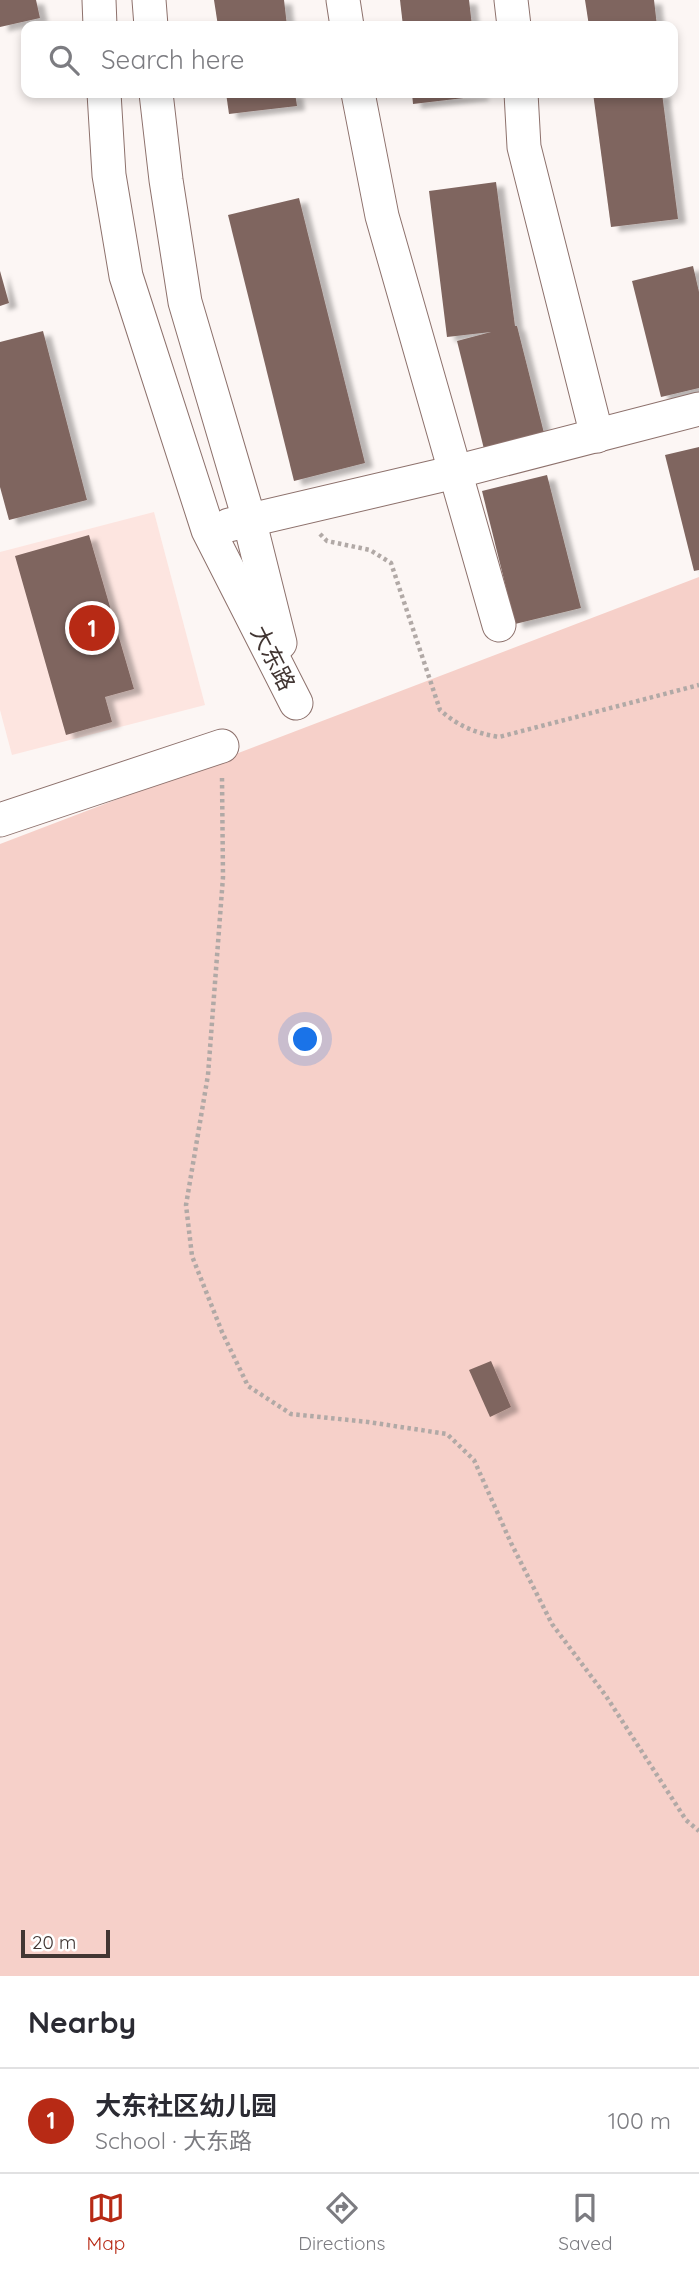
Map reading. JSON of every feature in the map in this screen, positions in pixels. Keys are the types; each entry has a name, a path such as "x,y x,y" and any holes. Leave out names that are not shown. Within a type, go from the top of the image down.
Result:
{"street":[{"path":"99,0 100,21"},
{"path":"149,0 150,21"},
{"path":"344,0 346,21"},
{"path":"511,0 513,21"},
{"name":"大东路","path":"104,98 109,176 126,276 208,530 296,703 248,519 185,302 157,98"},
{"path":"359,98 382,216 499,625"},
{"path":"521,98 524,147 597,436"},
{"path":"208,530 455,472 699,409"},
{"path":"0,820 222,746"}],"path":[{"path":"296,509 327,541 370,550 391,563 440,710 455,723 478,734 499,737 699,685"},
{"path":"222,746 222,877 209,1062 186,1205 192,1256 222,1332 248,1386 291,1414 447,1434 474,1460 511,1543 552,1624 606,1696 686,1819 699,1831"}],"shaded area":[{"path":"154,512 205,705 12,755 0,710 0,552"},
{"path":"699,577 699,1976 0,1976 0,844"}],"building":[{"path":"0,0 36,0 40,18 0,27"},
{"path":"214,0 284,0 286,21 217,21"},
{"path":"400,0 469,0 471,21 402,21"},
{"path":"585,0 654,0 656,21 588,21"},
{"path":"227,98 296,98 297,106 229,114"},
{"path":"412,98 464,98 413,104"},
{"path":"594,98 663,98 678,219 611,227"},
{"path":"496,182 515,326 546,441 486,457 457,341 491,332 447,337 429,191"},
{"path":"299,198 365,463 294,481 228,215"},
{"path":"693,266 699,292 699,388 661,397 632,281"},
{"path":"0,271 9,303 0,306"},
{"path":"43,331 87,500 9,520 0,487 0,342"},
{"path":"699,447 699,570 694,571 665,455"},
{"path":"547,475 581,608 515,624 482,491"},
{"path":"89,535 134,689 105,697 112,722 66,735 15,556"},
{"path":"491,1361 511,1407 490,1417 469,1370"}],"place":[{"name":"大东社区幼儿园","path":"92,628"}]}
